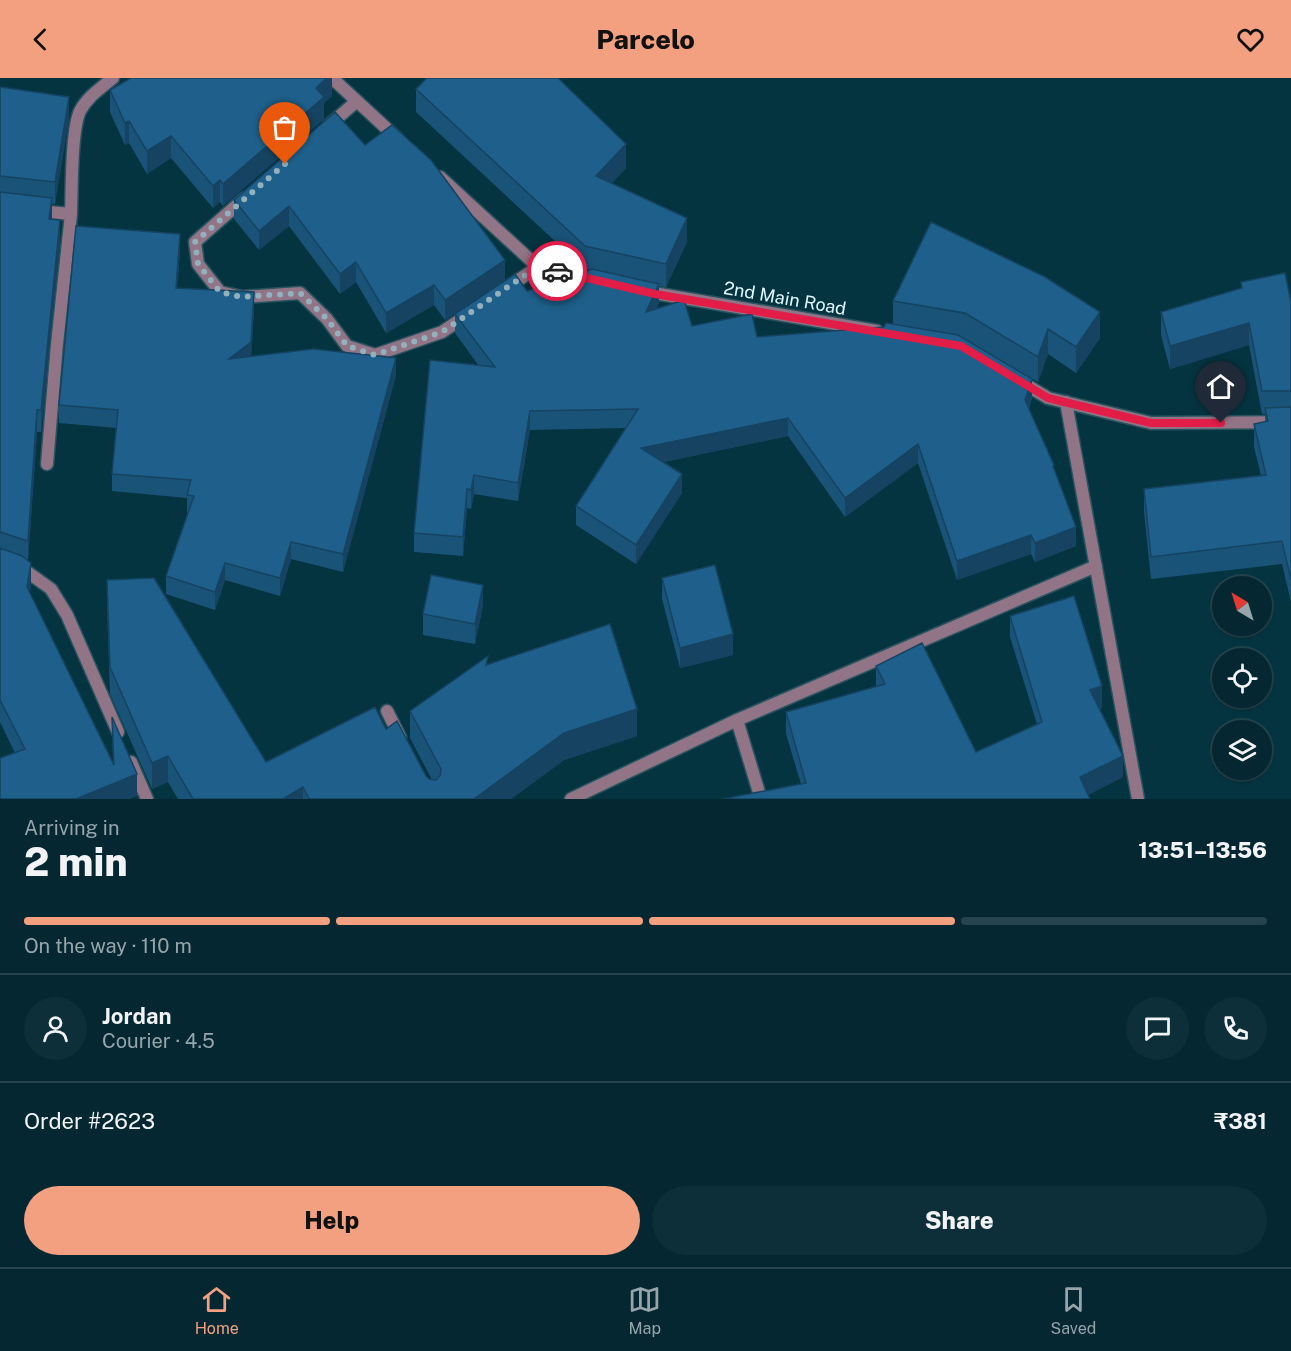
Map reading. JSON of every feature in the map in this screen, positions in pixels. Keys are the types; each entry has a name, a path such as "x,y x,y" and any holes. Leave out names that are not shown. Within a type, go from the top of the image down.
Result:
{"street":[{"path":"47,464 71,214 75,129 80,112 90,96 113,78"},
{"path":"332,78 408,148"},
{"path":"321,132 357,101"},
{"path":"434,172 537,267 602,282"},
{"path":"258,187 195,242 198,264 220,292 242,297 300,293 327,319 347,346 375,355 442,332 537,267"},
{"path":"25,209 71,214"},
{"name":"2nd Main Road","path":"634,289 890,334"},
{"path":"1009,375 1048,398 1151,423 1291,422"},
{"path":"1066,402 1138,799"},
{"path":"0,562 26,571 51,589 67,615 147,799"},
{"path":"571,799 737,720 1096,566"},
{"path":"387,711 408,750"},
{"path":"737,720 760,799"}],"building":[{"path":"131,78 327,78 316,88 324,97 223,184 220,180 213,186 171,136 147,151 129,121 125,123 110,90"},
{"path":"427,78 558,78 626,144 596,176 687,218 666,264 585,246 416,89"},
{"path":"0,87 69,97 55,182 0,176"},
{"path":"335,112 365,145 392,125 431,160 505,260 445,300 434,285 386,313 356,262 340,274 289,206 259,231 234,200"},
{"path":"0,192 52,198 49,219 60,220 41,410 37,410 28,541 0,532"},
{"path":"931,222 1045,277 1100,312 1076,347 1048,329 1038,357 965,313 893,301"},
{"path":"76,226 180,234 176,288 254,292 251,342 229,359 313,349 396,358 343,554 291,542 280,578 225,563 215,592 166,576 194,496 187,495 191,480 112,474 118,410 59,405"},
{"path":"592,269 659,284 646,312 684,300 692,326 752,314 757,337 884,327 886,323 958,335 1032,379 1025,400 1054,465 1076,527 1035,543 1031,535 957,561 918,444 845,498 788,418 641,448 682,474 636,545 576,506 638,409 530,411 518,483 474,475 471,490 467,489 463,537 414,533 430,360 495,367 455,314 515,274 527,291"},
{"path":"1285,273 1291,302 1291,391 1262,391 1249,323 1170,346 1161,312 1242,288 1241,282"},
{"path":"1291,407 1291,580 1282,541 1151,557 1144,489 1266,475 1254,424 1268,421 1265,408"},
{"path":"0,548 22,556 31,563 27,587 114,765 112,717 137,774 76,799 0,799 0,758 25,749 0,700"},
{"path":"715,565 733,634 680,648 662,578"},
{"path":"431,575 483,585 475,624 423,614"},
{"path":"154,578 266,762 375,707 386,729 397,721 426,776 436,780 440,776 441,769 410,711 488,656 486,665 610,624 637,709 564,733 474,799 309,799 303,787 283,799 193,799 168,756 152,763 110,667 107,580"},
{"path":"1074,596 1102,686 1090,690 1123,756 1080,777 1090,799 723,799 806,783 786,712 885,684 876,666 922,643 976,752 1042,722 1010,616"}],"way so far":[{"path":"285,164 195,242 198,264 220,292 242,297 300,293 327,319 347,346 375,355 442,332 537,267 557,271"}],"route":[{"path":"557,271 655,294 961,346 1048,398 1151,423 1221,423"}]}
